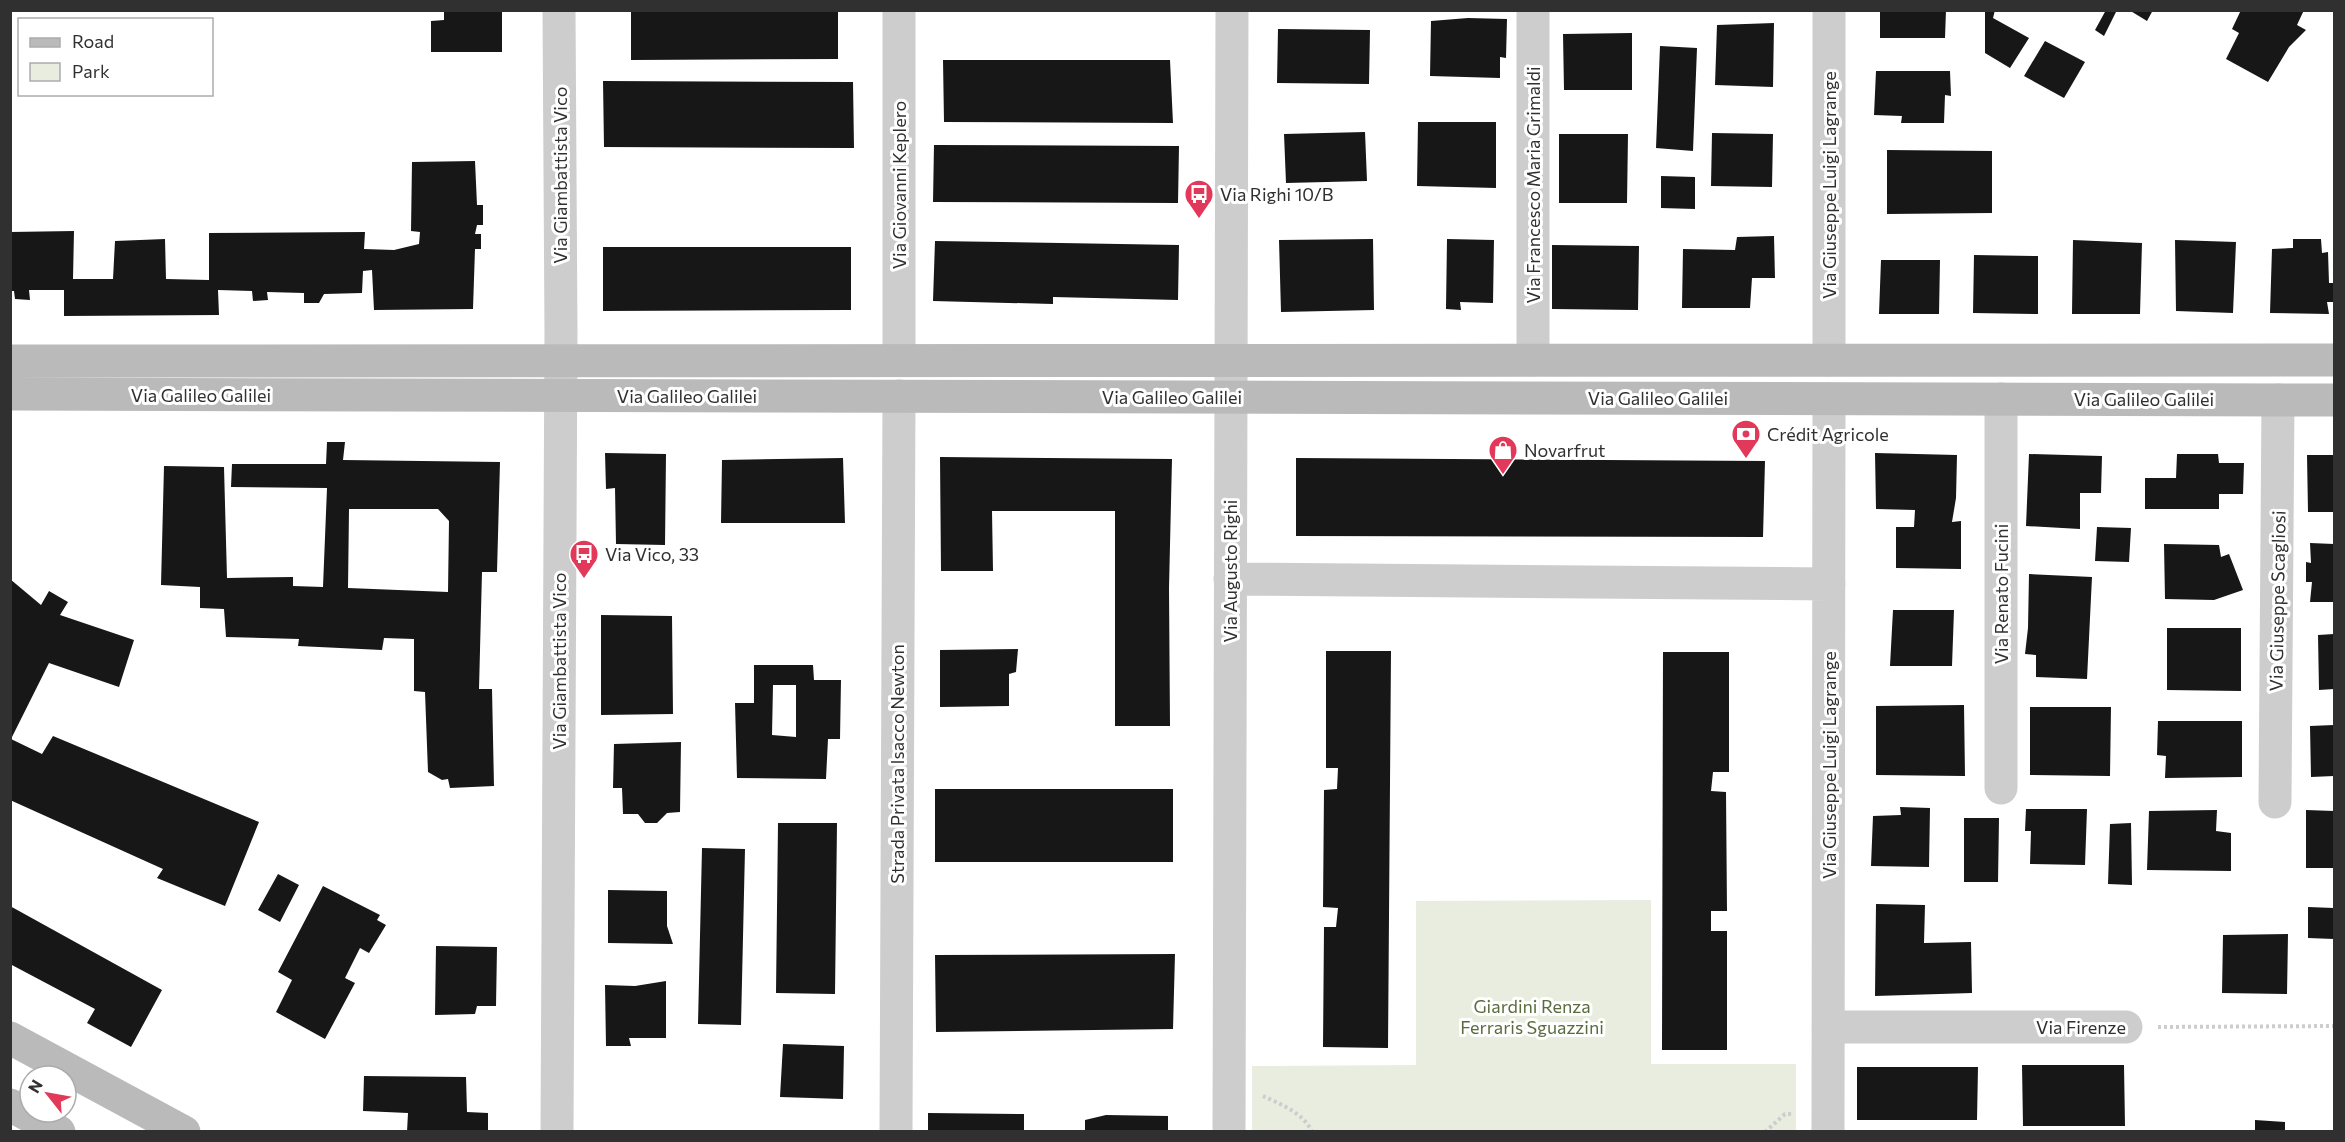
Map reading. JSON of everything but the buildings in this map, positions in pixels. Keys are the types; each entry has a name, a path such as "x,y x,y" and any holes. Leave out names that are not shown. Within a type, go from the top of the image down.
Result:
{"street":[{"name":"Via Giambattista Vico","path":"557,1131 560,10"},
{"name":"Via Giovanni Keplero","path":"899,10 899,360"},
{"name":"Via Augusto Righi","path":"1229,1131 1232,10"},
{"name":"Via Francesco Maria Grimaldi","path":"1533,10 1533,360"},
{"name":"Via Giuseppe Luigi Lagrange","path":"1829,10 1829,360"},
{"name":"Via Galileo Galilei","path":"10,361 2334,360"},
{"name":"Via Galileo Galilei","path":"10,394 2334,400"},
{"name":"Strada Privata Isacco Newton","path":"896,1131 899,396"},
{"name":"Via Giuseppe Luigi Lagrange","path":"1828,1131 1829,399"},
{"name":"Via Renato Fucini","path":"2001,399 2001,788"},
{"name":"Via Giuseppe Scagliosi","path":"2275,802 2278,400"},
{"path":"1230,579 1829,584"},
{"name":"Via Firenze","path":"1828,1027 2126,1027"},
{"path":"10,1038 184,1131"},
{"path":"10,1105 59,1131"}],"path":[{"name":"Via Firenze","path":"2126,1027 2334,1026"},
{"path":"1258,1094 1290,1109 1310,1126 1312,1131"},
{"path":"1766,1131 1785,1114 1800,1113"}],"green space":[{"name":"Giardini Renza Ferraris Sguazzini","path":"1651,900 1651,1064 1796,1064 1796,1131 1252,1131 1252,1066 1416,1065 1416,901"}],"place":[{"name":"Via Righi 10/B","path":"1199,220"},
{"name":"Crédit Agricole","path":"1746,460"},
{"name":"Novarfrut","path":"1503,476"},
{"name":"Via Vico, 33","path":"584,580"}]}
